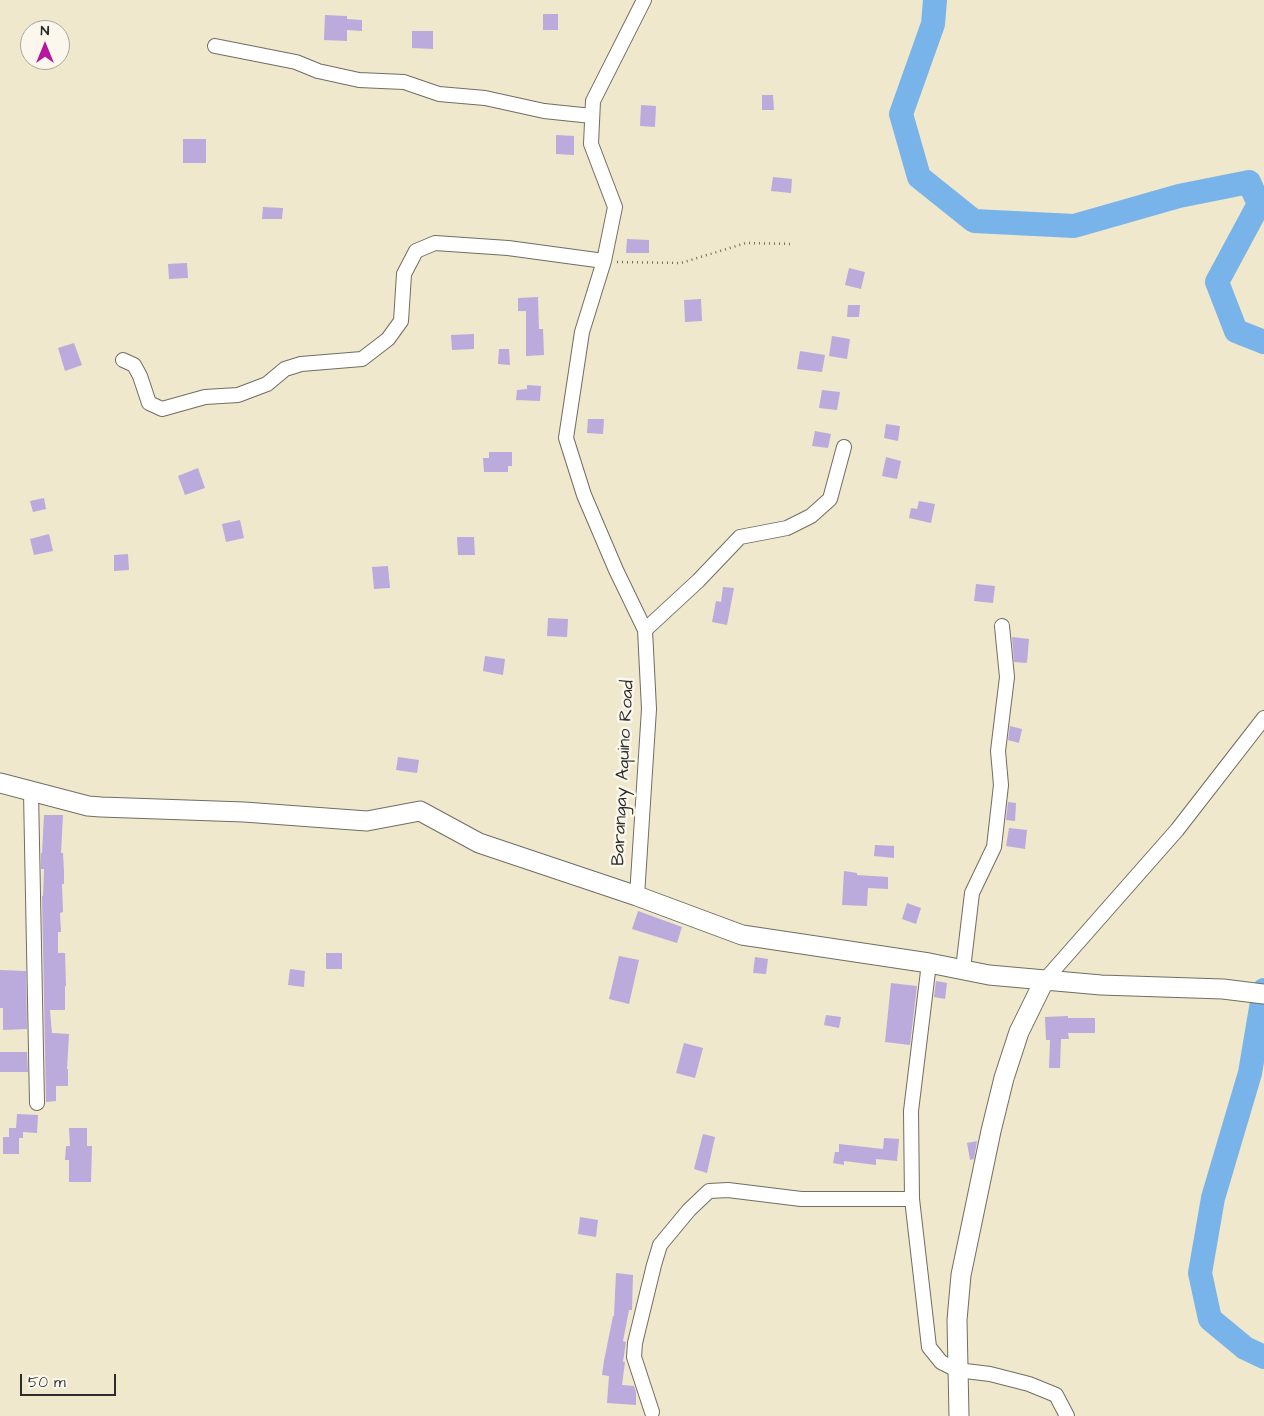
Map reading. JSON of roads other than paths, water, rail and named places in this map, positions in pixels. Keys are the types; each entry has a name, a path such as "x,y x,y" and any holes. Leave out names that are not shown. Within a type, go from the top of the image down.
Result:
{"street":[{"name":"Barangay Aquino Road","path":"637,896 649,709 645,630 616,570 584,496 566,438 582,332 604,261 615,207 591,144 593,101 644,0"},
{"path":"215,46 296,62 318,71 359,80 404,82 439,94 485,98 544,112 592,116"},
{"path":"123,360 134,365 140,376 149,403 162,409 205,397 238,395 267,384 285,369 301,364 362,358 388,339 401,321 404,274 416,251 436,243 508,248 604,261"},
{"path":"645,630 698,581 740,537 787,528 811,516 830,499 844,447"},
{"path":"964,970 972,893 994,847 1001,784 998,751 1007,677 1002,626"},
{"path":"959,1416 957,1320 961,1275 991,1131 1018,1032 1044,981 1177,830 1264,718"},
{"path":"0,783 88,806 244,812 367,821 420,811 479,843 637,896 742,935 929,963 989,975 1101,985 1223,989 1264,994"},
{"path":"31,792 37,1102"},
{"path":"929,963 911,1111 912,1199 929,1347 941,1362 957,1370 990,1374 1029,1384 1056,1395 1067,1416"},
{"path":"652,1412 634,1357 635,1343 654,1265 660,1245 689,1210 709,1192 728,1190 801,1199 912,1199"}],"waterway":[{"path":"935,0 933,24 901,114 919,177 974,221 1074,226 1179,196 1249,182 1259,204 1217,282 1236,331 1264,342"},
{"path":"1264,990 1250,1073 1213,1198 1200,1273 1210,1319 1245,1348 1264,1357"}]}
